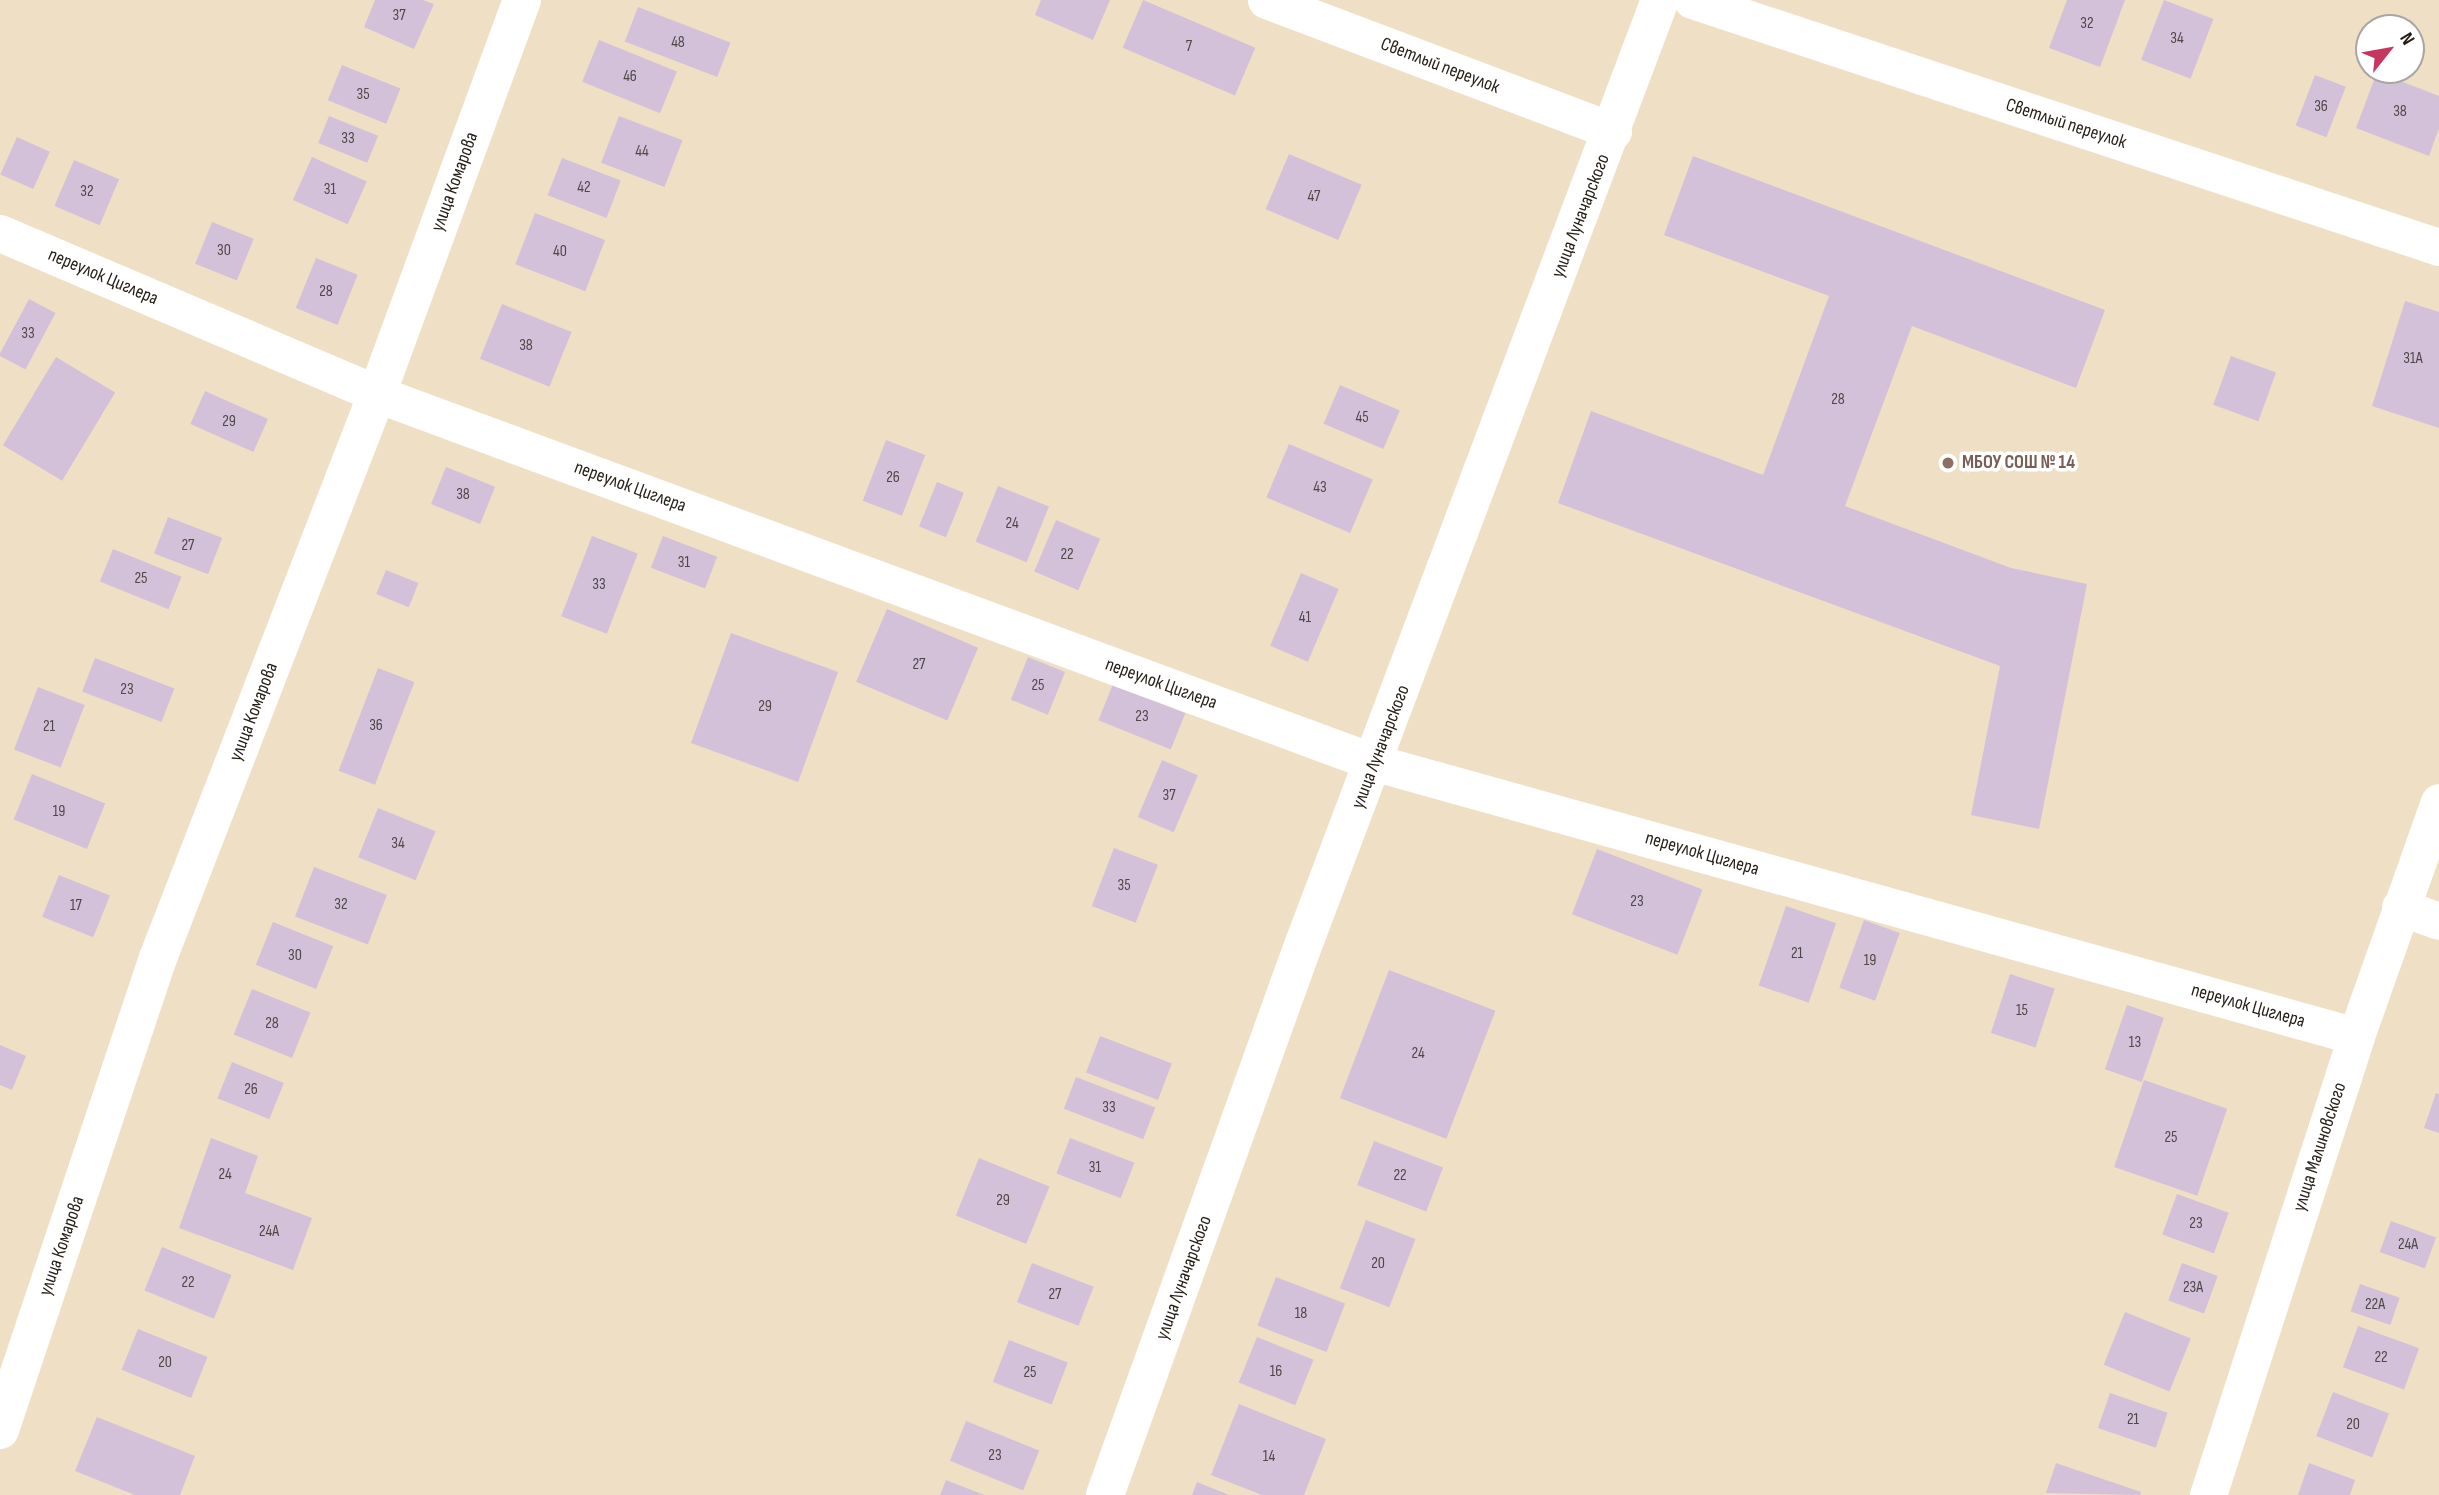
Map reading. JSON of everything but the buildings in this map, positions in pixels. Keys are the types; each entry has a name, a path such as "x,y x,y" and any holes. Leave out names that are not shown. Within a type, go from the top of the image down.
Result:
{"street":[{"name":"улица Комарова","path":"0,1430 158,958 377,394 522,0"},
{"name":"Светлый переулок","path":"1266,0 1613,131"},
{"name":"улица Луначарского","path":"1105,1495 1301,951 1376,763 1660,0"},
{"name":"Светлый переулок","path":"1692,0 2439,247"},
{"name":"переулок Циглера","path":"0,233 377,394 1376,763 2356,1036"},
{"name":"улица Малиновского","path":"2207,1495 2356,1036 2439,802"},
{"path":"2400,907 2439,921"}],"place":[{"name":"МБОУ СОШ № 14","path":"1948,463"}]}
